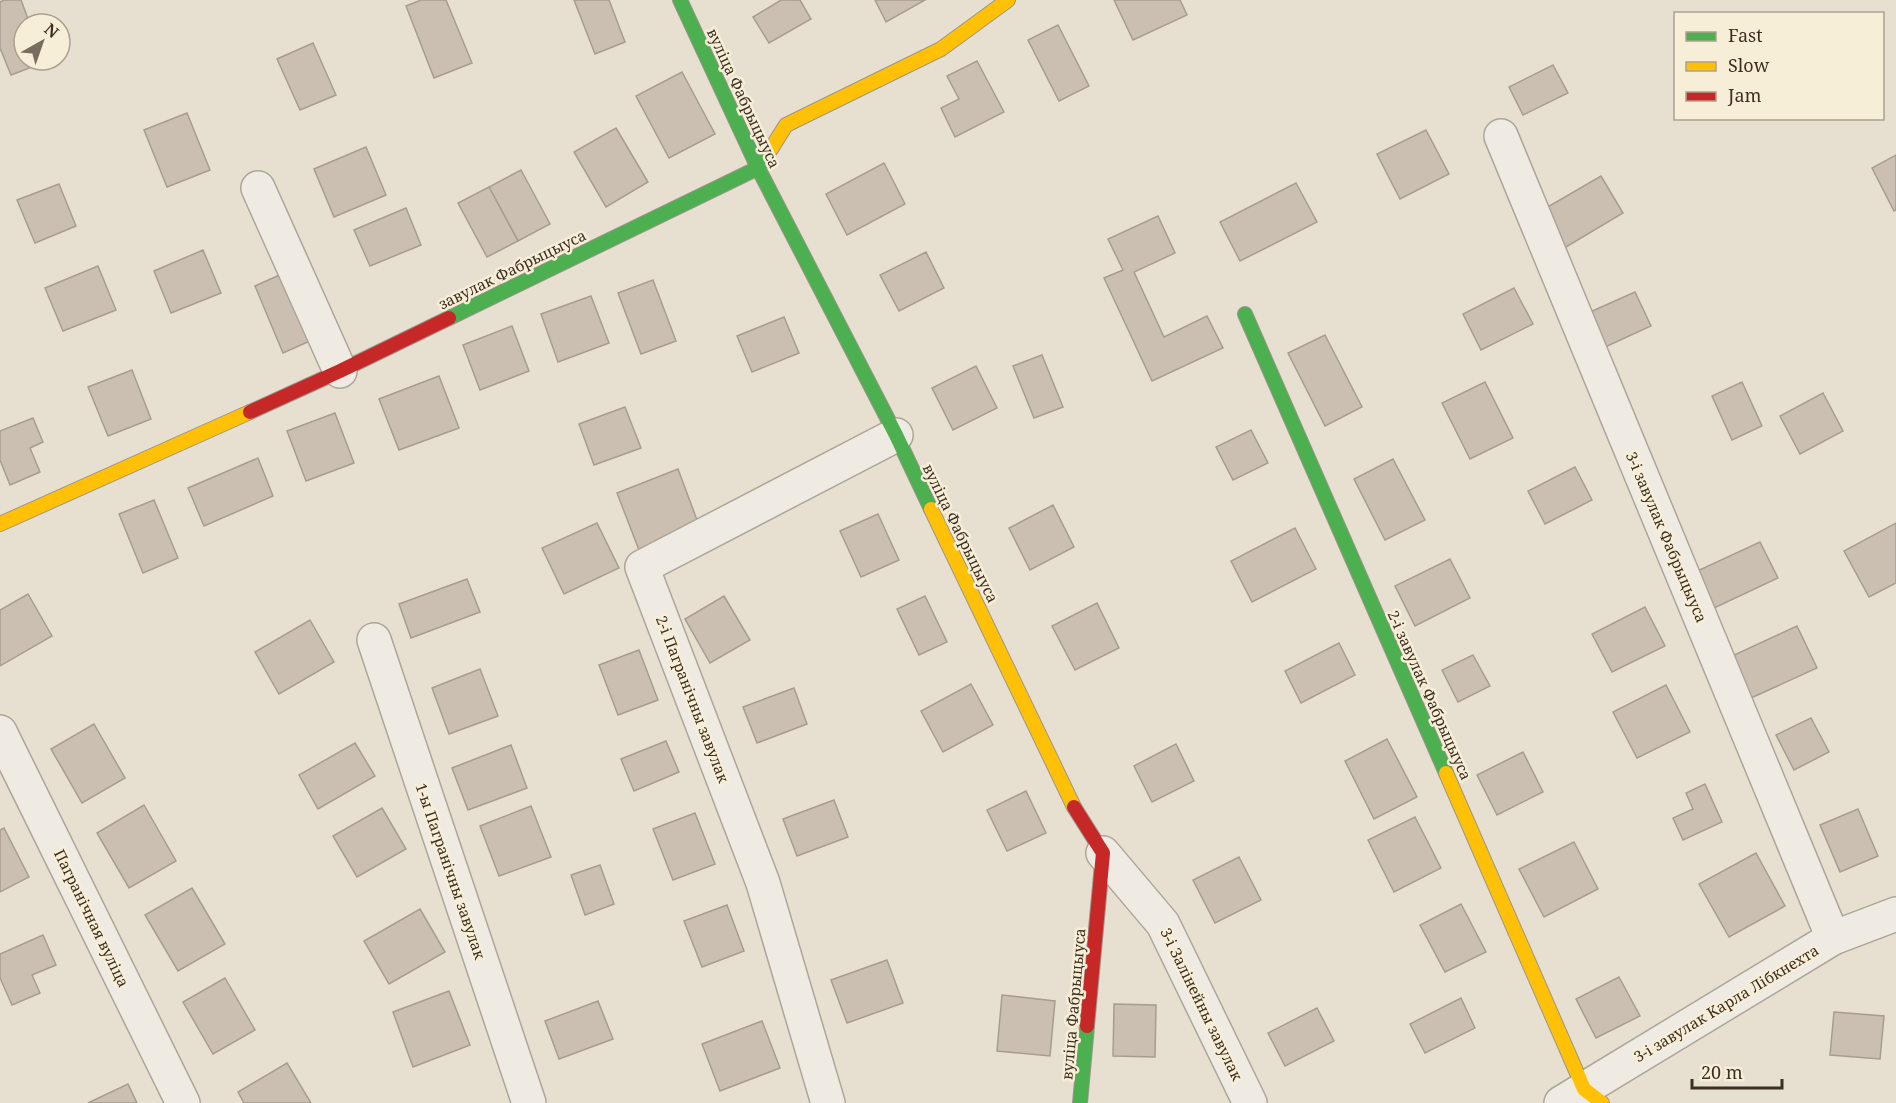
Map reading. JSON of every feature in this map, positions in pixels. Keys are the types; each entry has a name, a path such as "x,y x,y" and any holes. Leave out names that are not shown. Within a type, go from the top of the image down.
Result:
{"street":[{"name":"вуліца Фабрыцыуса","path":"680,0 758,168 896,435 1079,818 1103,853 1080,1103"},
{"path":"758,168 786,125 941,49 1008,0"},
{"name":"3-і завулак Фабрыцыуса","path":"1501,136 1833,938"},
{"name":"завулак Фабрыцыуса","path":"0,524 340,371 758,168"},
{"path":"258,188 340,371"},
{"name":"2-і завулак Фабрыцыуса","path":"1245,314 1582,1098"},
{"name":"2-і Пагранічны завулак","path":"828,1103 763,883 642,567 896,435"},
{"name":"1-ы Пагранічны завулак","path":"374,640 529,1103"},
{"name":"Пагранічная вуліца","path":"0,732 183,1103"},
{"name":"3-і Залінейны завулак","path":"1103,853 1163,924 1250,1103"},
{"name":"3-і завулак Карла Лібкнехта","path":"1582,1098 1833,938 1896,914"}],"building":[{"path":"21,0 26,12 12,12 12,72 19,72 11,75 0,48 0,2"},
{"path":"421,0 446,0 472,63 434,78 406,6"},
{"path":"574,0 609,0 625,42 595,54"},
{"path":"781,0 800,0 811,19 769,43 753,17"},
{"path":"875,0 925,0 886,22"},
{"path":"1114,0 1180,0 1187,15 1133,40"},
{"path":"1058,25 1089,86 1059,101 1028,40"},
{"path":"313,43 336,95 300,110 277,59"},
{"path":"977,61 1004,112 955,137 941,108 959,99 947,76"},
{"path":"1553,65 1568,93 1523,115 1509,87"},
{"path":"682,72 715,134 669,158 636,96"},
{"path":"187,113 210,170 167,187 144,130"},
{"path":"616,128 648,182 606,207 574,152"},
{"path":"1426,130 1449,174 1400,199 1377,154"},
{"path":"366,147 386,195 334,217 314,169"},
{"path":"1896,155 1896,210 1894,211 1872,168"},
{"path":"884,163 905,204 847,235 826,194"},
{"path":"521,170 550,224 518,241 489,187"},
{"path":"1601,176 1623,213 1561,250 1539,212"},
{"path":"1296,183 1317,222 1240,261 1220,222"},
{"path":"59,184 76,226 35,243 17,200"},
{"path":"489,187 518,241 487,257 458,203"},
{"path":"406,208 421,245 370,266 354,230"},
{"path":"1158,216 1175,253 1134,272 1164,337 1207,316 1223,348 1152,381 1104,278 1123,270 1108,239"},
{"path":"203,250 221,293 171,313 154,271"},
{"path":"926,252 944,288 899,311 880,275"},
{"path":"98,266 116,310 63,331 45,288"},
{"path":"284,273 312,340 283,353 255,286"},
{"path":"653,280 676,341 641,354 618,293"},
{"path":"1514,288 1533,324 1481,350 1463,314"},
{"path":"1635,292 1651,326 1603,348 1588,313"},
{"path":"591,296 609,343 558,362 541,314"},
{"path":"784,317 799,353 752,372 737,336"},
{"path":"512,326 529,371 480,390 463,345"},
{"path":"1325,335 1362,407 1325,426 1288,353"},
{"path":"1042,355 1063,407 1034,418 1013,366"},
{"path":"976,366 997,408 953,430 932,388"},
{"path":"132,370 151,419 108,436 88,387"},
{"path":"439,376 459,428 399,450 379,399"},
{"path":"1485,382 1513,438 1470,459 1442,403"},
{"path":"1742,382 1762,426 1732,440 1712,396"},
{"path":"1823,393 1843,431 1800,454 1780,416"},
{"path":"625,407 641,448 594,465 579,424"},
{"path":"335,413 354,463 306,481 287,431"},
{"path":"33,418 43,442 30,448 40,472 10,485 0,460 0,431"},
{"path":"1251,430 1268,463 1233,480 1216,447"},
{"path":"258,458 273,496 204,526 188,488"},
{"path":"1393,459 1425,520 1385,540 1354,479"},
{"path":"1575,467 1592,500 1545,524 1528,491"},
{"path":"678,469 700,528 639,550 617,493"},
{"path":"154,500 178,558 143,573 119,514"},
{"path":"1053,505 1074,547 1030,570 1009,528"},
{"path":"878,514 899,560 861,577 840,531"},
{"path":"597,523 619,568 564,594 542,548"},
{"path":"1896,523 1896,583 1869,597 1844,551"},
{"path":"1295,528 1316,569 1252,602 1231,561"},
{"path":"1760,542 1778,578 1712,609 1695,572"},
{"path":"1450,559 1470,598 1415,626 1395,586"},
{"path":"467,579 480,612 411,638 399,604"},
{"path":"28,594 52,636 0,666 0,610"},
{"path":"724,596 750,640 710,663 685,619"},
{"path":"925,596 947,642 919,655 897,609"},
{"path":"1097,603 1119,648 1075,670 1052,626"},
{"path":"1645,607 1665,646 1612,672 1592,634"},
{"path":"310,620 334,662 279,694 255,652"},
{"path":"1797,626 1817,668 1751,698 1732,656"},
{"path":"1339,643 1355,675 1301,703 1285,671"},
{"path":"639,650 658,700 618,715 599,665"},
{"path":"1473,655 1490,686 1458,702 1442,670"},
{"path":"480,669 498,716 449,734 432,688"},
{"path":"971,684 993,725 943,752 921,711"},
{"path":"1666,685 1690,732 1637,758 1613,712"},
{"path":"794,688 807,724 757,743 743,707"},
{"path":"1811,718 1829,752 1794,770 1776,735"},
{"path":"94,724 125,778 82,803 51,749"},
{"path":"1387,739 1417,797 1374,819 1345,761"},
{"path":"666,741 679,772 634,791 621,759"},
{"path":"355,743 375,776 318,809 299,775"},
{"path":"1176,744 1194,781 1152,802 1134,766"},
{"path":"511,745 527,788 468,810 452,768"},
{"path":"1523,752 1543,792 1497,815 1477,775"},
{"path":"1705,784 1722,822 1683,840 1673,818 1693,809 1686,793"},
{"path":"1026,791 1046,833 1007,851 987,810"},
{"path":"834,800 848,837 797,856 783,819"},
{"path":"144,805 176,861 129,888 97,833"},
{"path":"531,806 551,857 499,876 480,826"},
{"path":"382,808 406,849 357,877 333,836"},
{"path":"1858,809 1878,856 1840,872 1820,825"},
{"path":"695,813 715,864 673,880 653,829"},
{"path":"1415,817 1441,868 1394,892 1368,840"},
{"path":"4,828 29,877 0,892 0,830"},
{"path":"1574,842 1598,889 1544,917 1519,869"},
{"path":"1756,853 1785,906 1729,937 1699,884"},
{"path":"1239,857 1261,900 1215,923 1193,880"},
{"path":"600,865 614,904 585,915 571,875"},
{"path":"192,888 225,944 178,971 145,915"},
{"path":"1461,904 1486,952 1445,972 1420,925"},
{"path":"727,905 744,951 702,967 684,921"},
{"path":"420,909 445,952 389,984 364,941"},
{"path":"43,935 56,965 32,975 40,993 12,1005 0,978 0,954"},
{"path":"887,960 903,1003 847,1023 831,980"},
{"path":"1619,977 1640,1016 1596,1038 1576,999"},
{"path":"225,978 255,1030 213,1054 183,1002"},
{"path":"449,991 470,1045 413,1067 393,1012"},
{"path":"1002,995 1055,1001 1050,1056 997,1051"},
{"path":"1461,998 1475,1028 1425,1053 1410,1024"},
{"path":"598,1001 613,1039 559,1059 545,1021"},
{"path":"1114,1004 1156,1005 1155,1057 1113,1056"},
{"path":"1317,1008 1334,1041 1285,1066 1268,1033"},
{"path":"1834,1012 1884,1016 1880,1059 1830,1055"},
{"path":"762,1021 780,1068 720,1091 702,1044"},
{"path":"287,1063 311,1103 244,1103 238,1092"},
{"path":"128,1084 137,1103 88,1103"}],"traffic: fast":[{"path":"680,0 758,168 896,435 931,509"},
{"path":"449,318 758,168 771,149"},
{"path":"1245,314 1446,773"},
{"path":"1080,1103 1087,1026"}],"traffic: slow":[{"path":"771,149 786,125 941,49 1008,0"},
{"path":"0,524 250,412"},
{"path":"931,509 1074,807"},
{"path":"1446,773 1584,1089 1602,1103"}],"traffic: jam":[{"path":"250,412 449,318"},
{"path":"1074,807 1103,853 1087,1026"}]}
